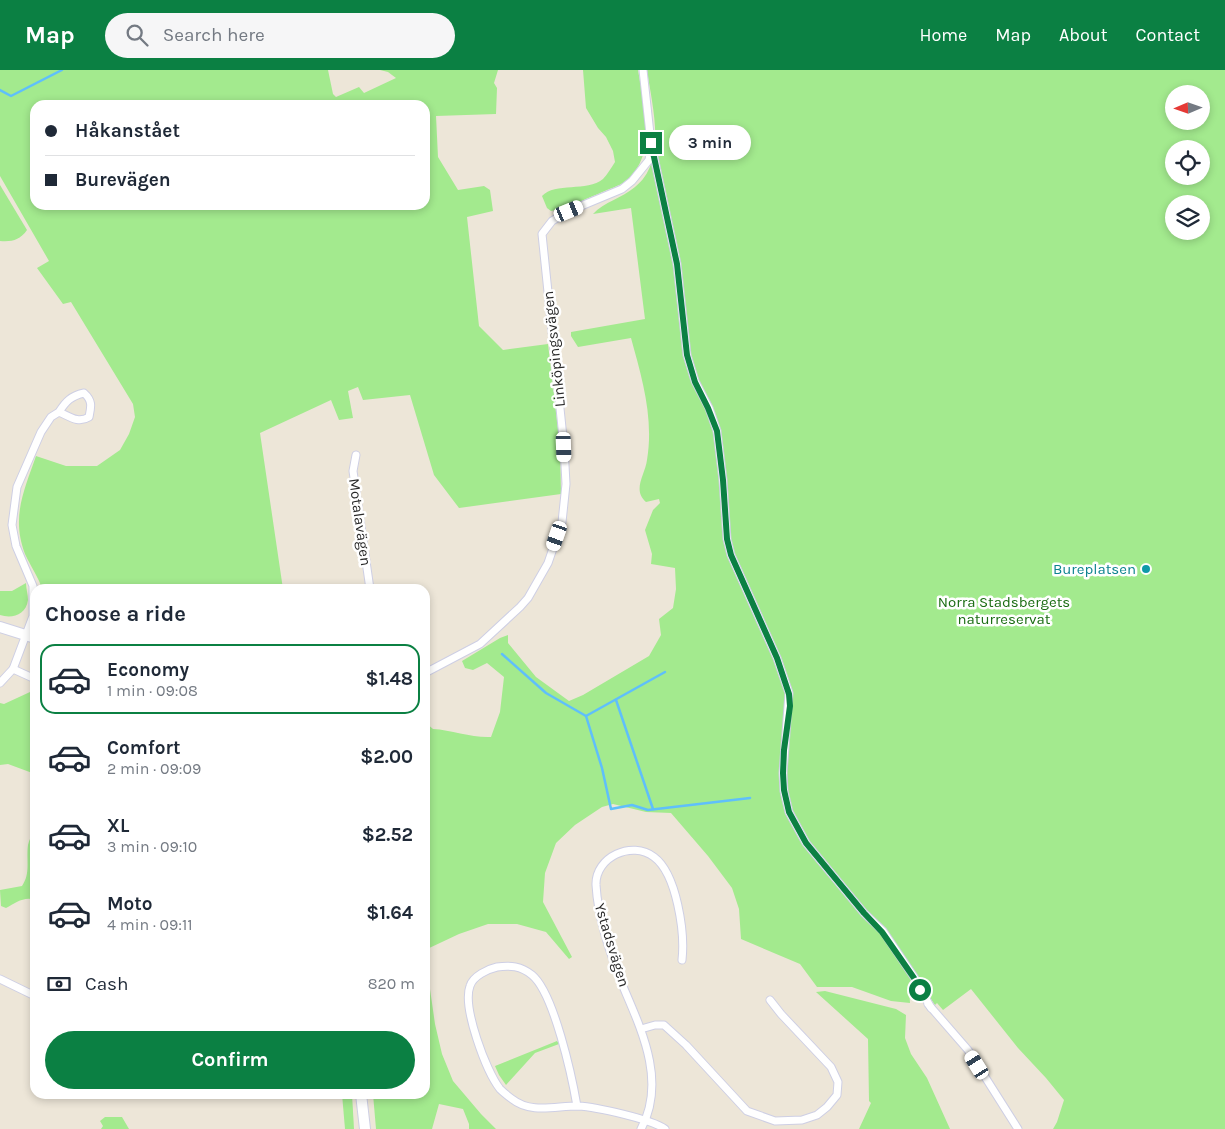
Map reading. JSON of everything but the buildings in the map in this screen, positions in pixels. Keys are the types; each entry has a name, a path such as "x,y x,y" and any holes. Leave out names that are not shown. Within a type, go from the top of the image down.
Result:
{"street":[{"path":"643,70 651,143 677,264 687,355 695,382 717,431 727,539 731,555 777,658 789,694 790,706 783,773 784,790 789,812 801,836 819,860 882,932 914,978 931,1008 968,1050 1018,1129"},
{"name":"Linköpingsvägen","path":"430,670 480,644 516,611 528,598 548,562 562,522 566,484 564,447 542,234 552,221 569,211 622,189 632,182 649,160 651,143"},
{"path":"31,584 28,571 16,546 12,525 17,487 41,432 52,417 74,395 84,393 90,398 92,404 89,417 84,421 77,421 59,412"},
{"name":"Motalavägen","path":"356,455 353,471 369,584"},
{"path":"0,627 30,637 12,669 0,683"},
{"path":"12,669 30,677"},
{"name":"Ystadsvägen","path":"641,1129 650,1101 652,1081 650,1060 641,1029 614,960 597,904 596,877 604,862 613,855 625,851 646,852 662,864 669,875 678,910 684,946 682,960"},
{"path":"577,1106 566,1054 551,1008 540,983 533,975 515,966 493,968 482,973 470,983 467,995 468,1011 484,1056 500,1089 514,1101 532,1108 577,1106 596,1108 655,1123 665,1129"},
{"path":"0,979 30,994"},
{"path":"641,1029 655,1024 664,1025 686,1045 747,1111 775,1121 796,1121 817,1115 827,1107 836,1095 838,1082 831,1067 770,1000"},
{"path":"362,1099 364,1129"}],"green space":[{"path":"0,70 328,70 333,94 336,97 359,87 364,93 396,78 388,72 380,70 498,70 494,83 497,88 496,114 436,116 438,157 458,190 484,186 490,190 493,211 467,217 479,326 503,350 548,344 560,446 561,494 459,508 434,475 410,395 363,400 358,387 348,391 353,418 339,420 331,400 260,433 282,584 40,584 25,554 19,528 21,504 36,456 66,466 97,466 120,450 129,434 135,417 133,404 71,302 63,304 37,268 49,261 0,176"},
{"path":"583,70 638,70 645,115 645,146 641,160 634,172 623,183 575,204 551,211 547,208 542,196 555,189 596,183 603,179 615,162 613,151 606,137 586,108"},
{"name":"Norra Stadsbergets naturreservat","path":"647,70 1225,70 1225,1129 1053,1129 1064,1100 1018,1048 971,989 943,1010 937,1003 935,1005 919,982 909,990 910,1003 891,1001 852,987 817,987 800,964 741,939 739,909 732,888 708,856 671,813 646,812 613,804 602,807 575,825 556,843 545,873 543,902 572,957 569,959 546,932 517,924 488,924 459,934 430,948 430,726 433,729 491,737 500,712 504,677 487,663 473,670 465,668 462,661 508,635 508,643 536,677 569,701 583,695 649,656 661,635 659,619 673,608 676,589 675,568 651,564 652,554 645,530 653,510 660,503 659,499 646,502 640,492 647,460 649,429 646,398 631,338 578,347 571,336 571,332 645,319 631,208 593,214 602,206 635,187 645,176 651,163 655,148 655,132"},
{"path":"0,185 27,230 22,236 12,241 0,241"},
{"path":"26,583 28,600 24,609 14,616 0,615 0,591 12,591"},
{"path":"30,692 30,772 8,764 0,765 0,703 4,704"},
{"path":"30,840 30,899 24,899 6,908 1,906 0,890 22,886 27,871"},
{"path":"430,989 442,1054 453,1081 496,1129 469,1129 463,1109 439,1104 432,1129 376,1129 373,1099 430,1099"},
{"path":"825,991 896,1009 906,1015 905,1038 911,1054 927,1078 950,1129 859,1129 871,1103 869,1101 868,1039 816,992"},
{"path":"557,1041 559,1044 535,1053 506,1085 495,1066"},
{"path":"342,1099 352,1099 354,1129 345,1129"},
{"path":"105,1117 122,1117 129,1129 101,1129 103,1126 100,1121"}],"waterway":[{"path":"0,90 11,96 62,70"},
{"path":"502,654 546,693 586,716 665,672"},
{"path":"616,700 653,809"},
{"path":"586,716 602,768 611,809 632,805 648,810 750,798"}],"place":[{"name":"Bureplatsen","path":"1146,569"}],"route":[{"path":"651,143 677,264 687,355 695,382 717,431 727,539 731,555 777,658 789,694 790,706 783,773 784,790 789,812 806,843 882,932 914,978 920,990"}]}
